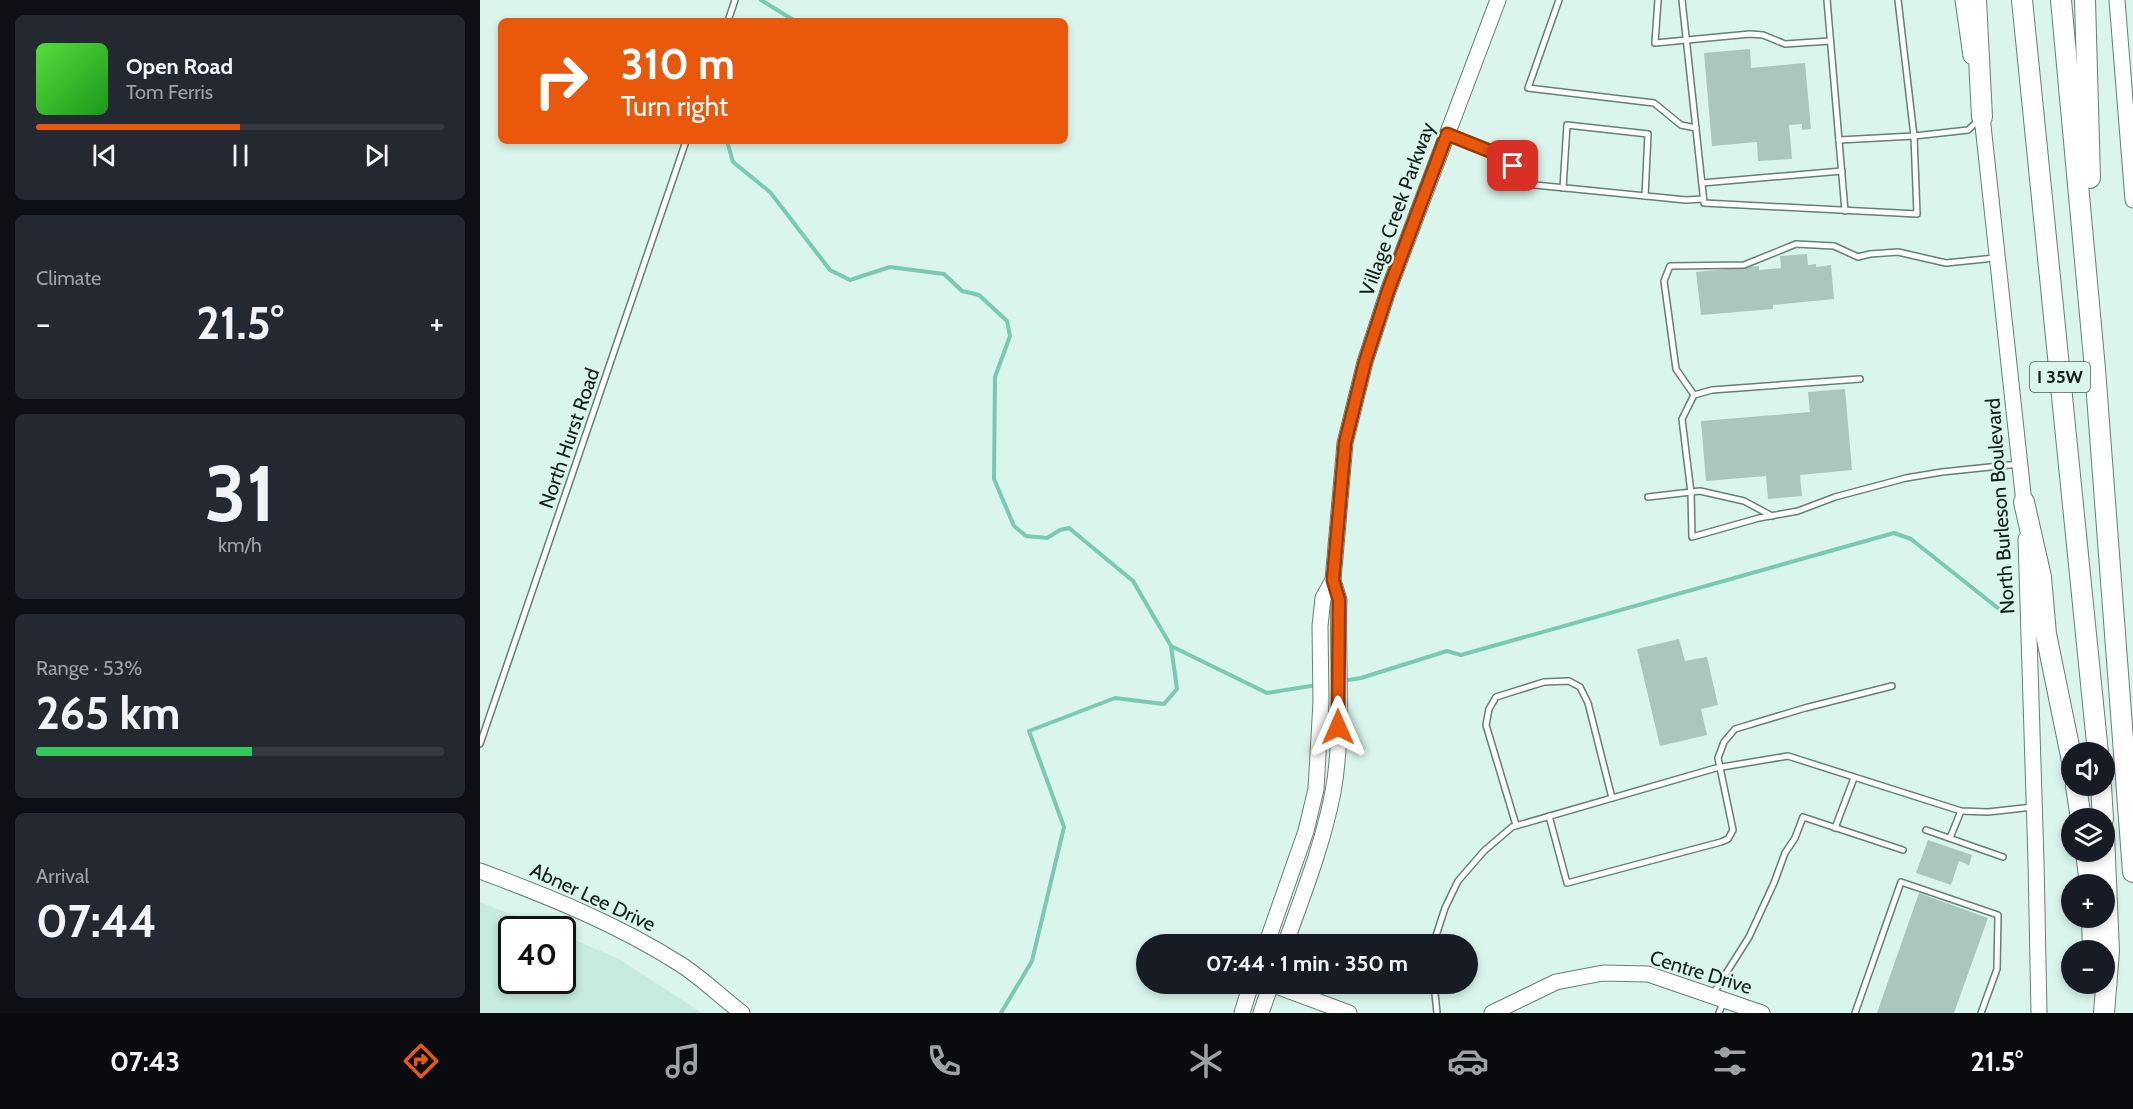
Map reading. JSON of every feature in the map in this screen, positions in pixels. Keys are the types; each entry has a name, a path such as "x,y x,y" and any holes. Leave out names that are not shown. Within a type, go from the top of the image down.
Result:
{"highway":[{"path":"1976,0 1982,117"},
{"name":"I 35W","path":"2022,0 2097,742"},
{"name":"I 35W","path":"2061,0 2095,369 2133,872"},
{"path":"2085,0 2089,170 2102,347 2095,369"},
{"path":"2024,502 2041,577 2046,634 2068,742"},
{"path":"2116,630 2130,657 2133,683"},
{"path":"2104,1013 2109,951 2105,862"},
{"path":"2094,994 2094,1013"}],"street":[{"name":"Village Creek Parkway","path":"1289,934 1322,836 1333,791 1338,750 1339,600 1333,580 1345,443 1365,362 1388,291 1498,0"},
{"name":"North Burleson Boulevard","path":"1964,0 1982,117 2024,502 2035,807 2039,1013"},
{"path":"2117,0 2123,32 2133,192"},
{"name":"Village Creek Parkway","path":"1270,934 1306,831 1316,789 1321,702 1320,626 1323,598 1333,580"},
{"name":"Abner Lee Drive","path":"480,871 616,926 682,965 742,1013"},
{"name":"Centre Drive","path":"1492,1013 1556,982 1603,973 1648,974 1718,1002 1762,1013"},
{"path":"1242,1013 1248,994"},
{"path":"1261,1013 1268,994"},
{"path":"1298,994 1349,1013"}],"lane":[{"path":"729,18 735,0"},
{"path":"1559,0 1528,88 1654,103 1681,125 1696,128"},
{"path":"1658,0 1655,44 1750,34 1763,35 1785,44 1830,40"},
{"path":"1682,0 1704,203 1917,214 1914,136 1898,0"},
{"path":"1827,0 1845,211"},
{"path":"1839,140 1914,136 1968,130 1982,117"},
{"path":"1563,188 1567,125 1648,134 1645,196"},
{"path":"1447,134 1506,159 1527,182 1535,185 1686,200 1703,199"},
{"name":"North Hurst Road","path":"480,744 686,144"},
{"path":"1702,183 1842,171"},
{"path":"1694,395 1677,369 1664,281 1670,266 1744,265 1796,244 1834,246 1858,257 1898,252 1946,262 1998,257"},
{"path":"1860,379 1712,390 1694,395 1682,419 1691,493 1692,537 1798,511 1835,497 1906,478 2020,464"},
{"path":"1648,497 1700,491 1744,501 1772,516"},
{"path":"1516,825 1486,725 1489,709 1496,696 1544,682 1569,681 1580,687 1588,703 1612,798"},
{"path":"1549,816 1567,883 1728,839 1733,830 1718,758 1724,742 1735,729 1892,686"},
{"path":"1436,934 1444,908 1458,880 1484,851 1512,827 1719,768 1788,756 1960,811 1988,812 2035,807"},
{"path":"1835,828 1854,778"},
{"path":"1950,838 1960,811"},
{"path":"1718,1002 1803,817 1903,850"},
{"path":"1926,830 2003,857"},
{"path":"1855,1013 1901,882 1998,915 1997,969 1981,1013"},
{"path":"1435,994 1437,1013"}],"shaded area":[{"path":"480,902 515,916 498,916 498,994 576,994 576,941 619,959 702,1013 480,1013"}],"building":[{"path":"1750,49 1751,68 1805,63 1811,129 1802,130 1802,124 1789,125 1792,159 1758,161 1757,142 1712,146 1704,53"},
{"path":"1807,254 1808,265 1816,264 1816,267 1831,265 1834,299 1773,305 1773,309 1701,315 1696,272 1759,266 1759,270 1781,268 1780,256"},
{"path":"1845,389 1852,470 1800,475 1802,496 1768,499 1766,476 1706,481 1701,421 1810,412 1808,392"},
{"path":"1679,639 1685,661 1707,657 1718,705 1701,709 1707,735 1660,746 1637,649"},
{"path":"1928,840 1972,855 1969,865 1959,861 1951,885 1916,873"},
{"path":"1919,893 1988,918 1954,1013 1877,1013"}],"waterway":[{"path":"761,0 790,18"},
{"path":"728,144 733,162 770,192 830,270 850,280 890,267 944,274 962,291 979,295 1007,321 1010,336 995,377 994,479 1014,526 1026,536 1047,538 1060,530 1069,528 1133,581 1171,646 1267,693 1317,685"},
{"path":"1342,681 1361,678 1447,651 1461,655 1894,533 1911,539 2004,613"},
{"path":"1001,1013 1032,961 1064,827 1029,731 1115,698 1164,704 1177,689 1171,646"}],"route":[{"path":"1338,727 1339,600 1333,580 1345,443 1365,362 1388,291 1447,134 1497,154 1513,166"}]}
